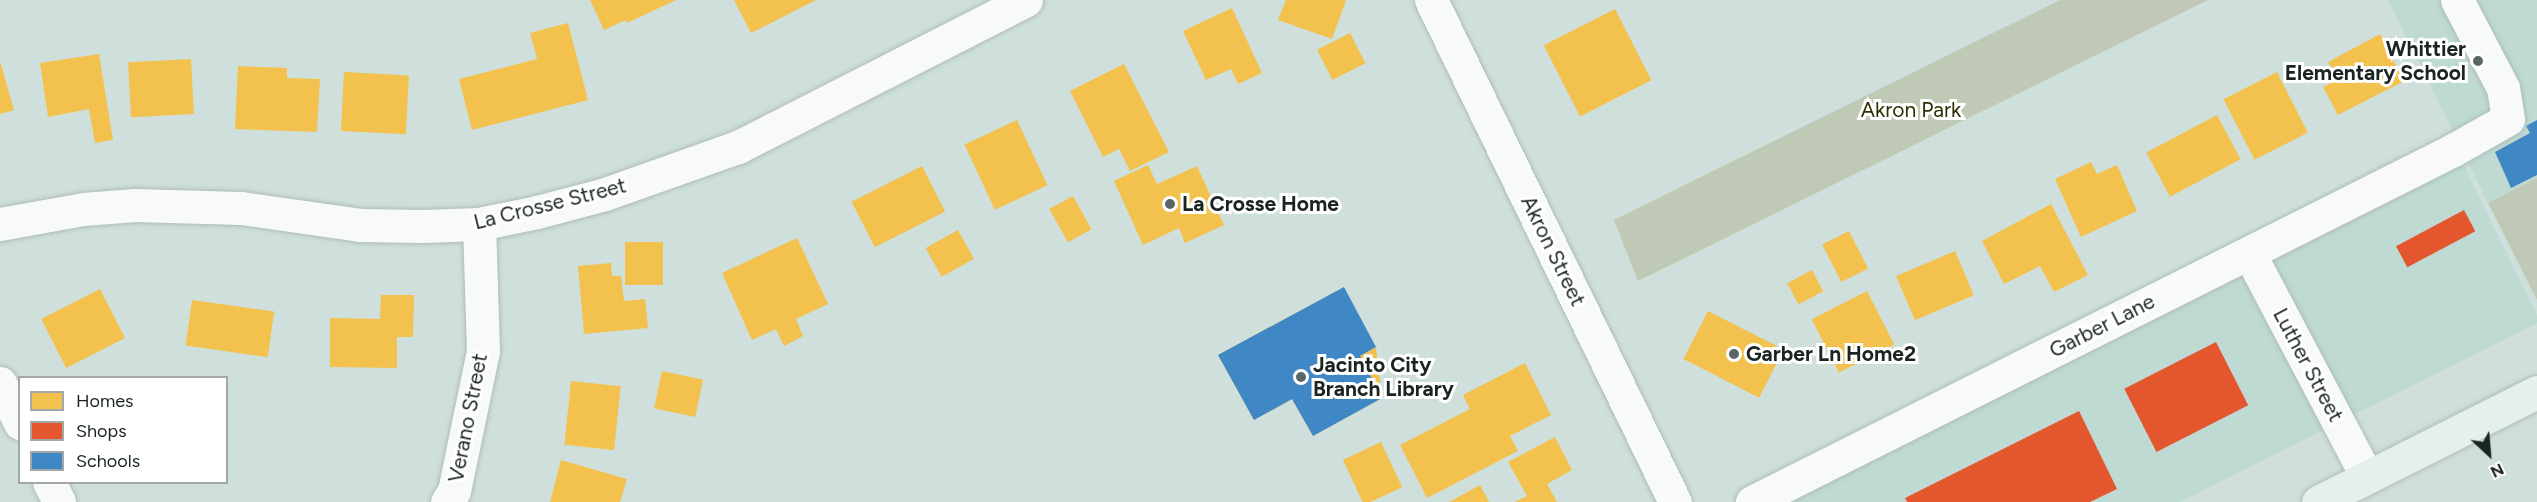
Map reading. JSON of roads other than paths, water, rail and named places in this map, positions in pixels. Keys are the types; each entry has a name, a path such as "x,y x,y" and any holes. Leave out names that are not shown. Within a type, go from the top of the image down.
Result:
{"main road":[{"path":"2318,502 2537,392"}],"street":[{"name":"La Crosse Street","path":"0,224 83,209 188,204 241,208 360,225 479,224 605,194 738,147 1026,0"},
{"name":"Akron Street","path":"1431,0 1676,502"},
{"name":"Garber Lane","path":"1752,502 2453,150 2508,119 2503,88 2457,0"},
{"name":"Verano Street","path":"447,502 454,491 483,351 479,224"},
{"name":"Luther Street","path":"2249,252 2367,477"},
{"path":"0,383 18,419"},
{"path":"50,484 59,502"}],"place":[{"name":"Whittier Elementary School","path":"2478,61"},
{"name":"La Crosse Home","path":"1170,204"},
{"name":"Garber Ln Home2","path":"1734,354"},
{"name":"Jacinto City Branch Library","path":"1301,377"}],"park label":[{"name":"Akron Park","path":"1911,110"}]}
